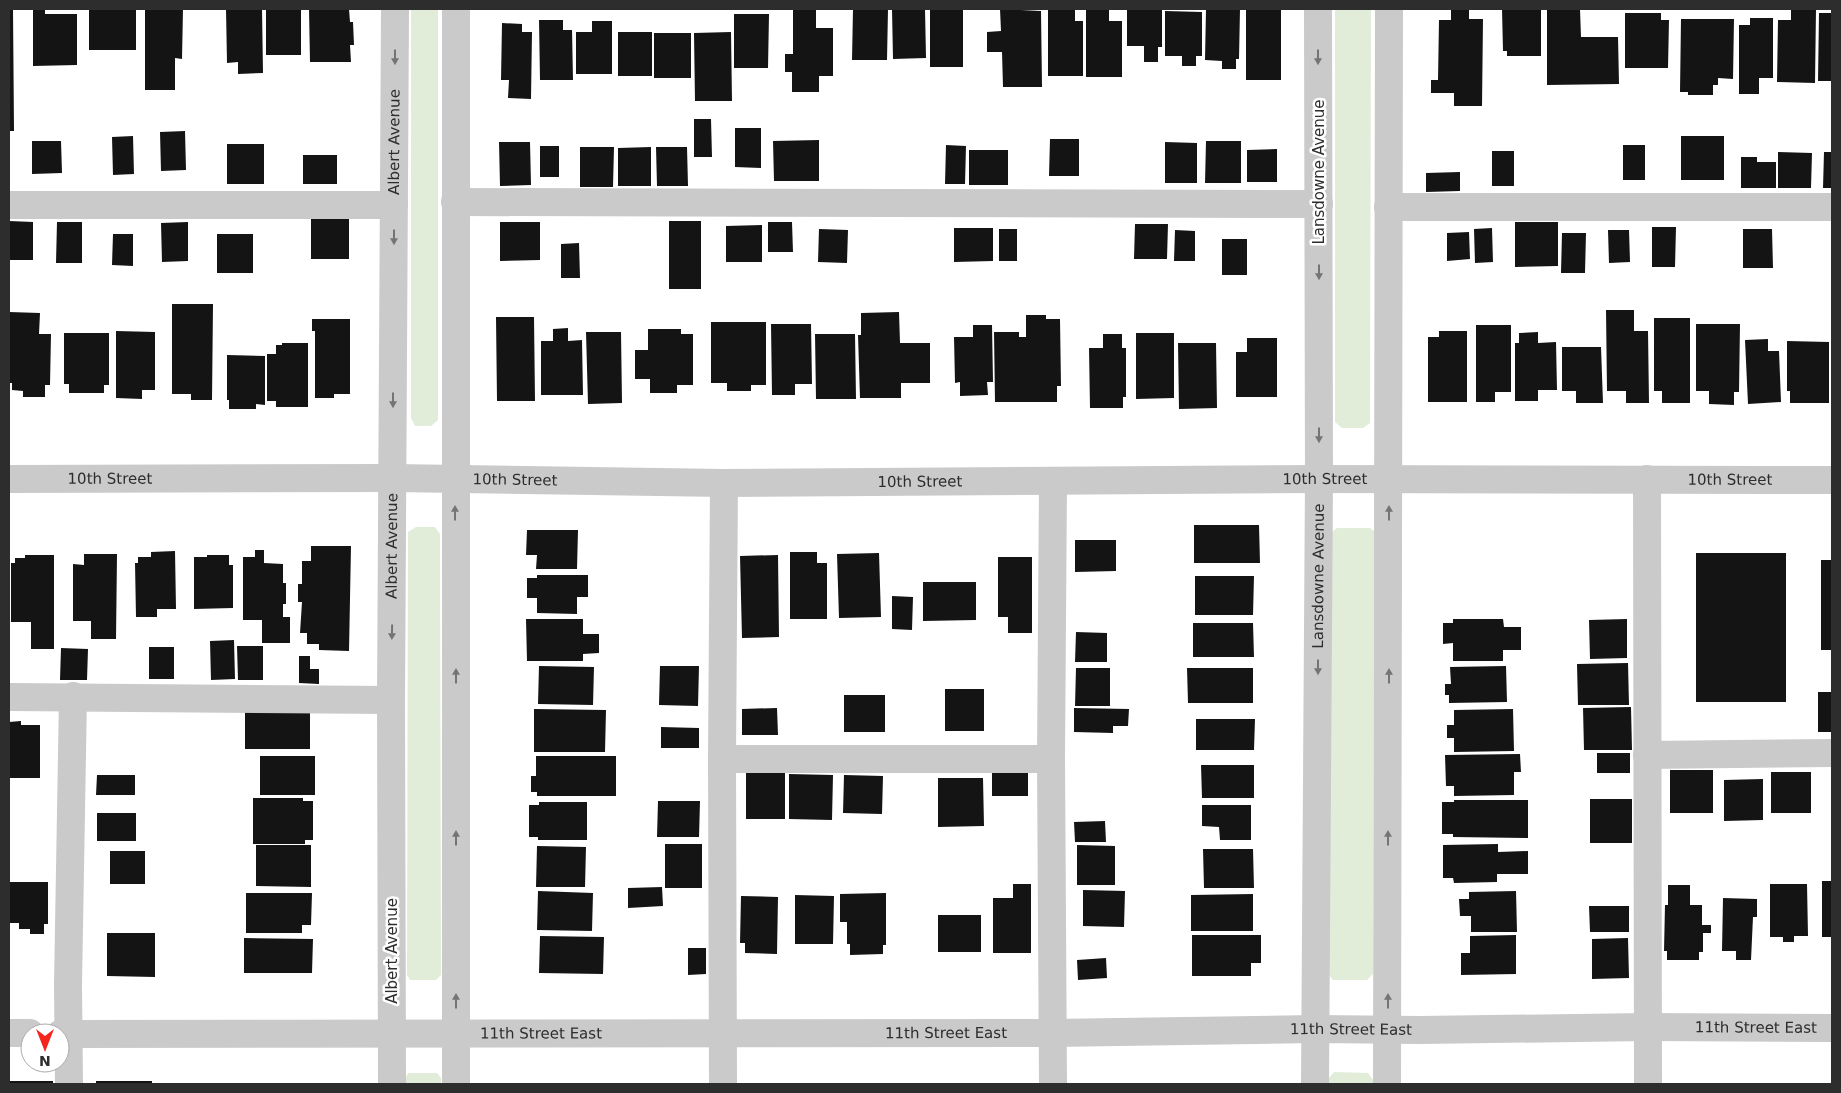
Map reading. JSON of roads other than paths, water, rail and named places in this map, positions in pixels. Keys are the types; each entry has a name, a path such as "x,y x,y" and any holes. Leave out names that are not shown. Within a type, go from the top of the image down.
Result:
{"street":[{"name":"Albert Avenue","path":"392,1084 391,700 396,9"},
{"path":"456,9 456,1084"},
{"name":"Lansdowne Avenue","path":"1315,1084 1319,479 1318,9"},
{"path":"1387,1084 1389,9"},
{"path":"455,202 1319,204"},
{"path":"9,205 394,205"},
{"path":"1388,207 1832,207"},
{"name":"10th Street","path":"9,479 393,478 724,483 1319,479 1832,480"},
{"path":"1647,479 1648,1084"},
{"path":"1053,482 1051,759 1053,1084"},
{"path":"723,1084 722,759 724,483"},
{"path":"64,1023 72,696"},
{"path":"9,697 391,700"},
{"path":"1646,755 1832,753"},
{"path":"722,759 1051,759"},
{"name":"11th Street East","path":"70,1034 1053,1034 1315,1028 1832,1028"}]}
